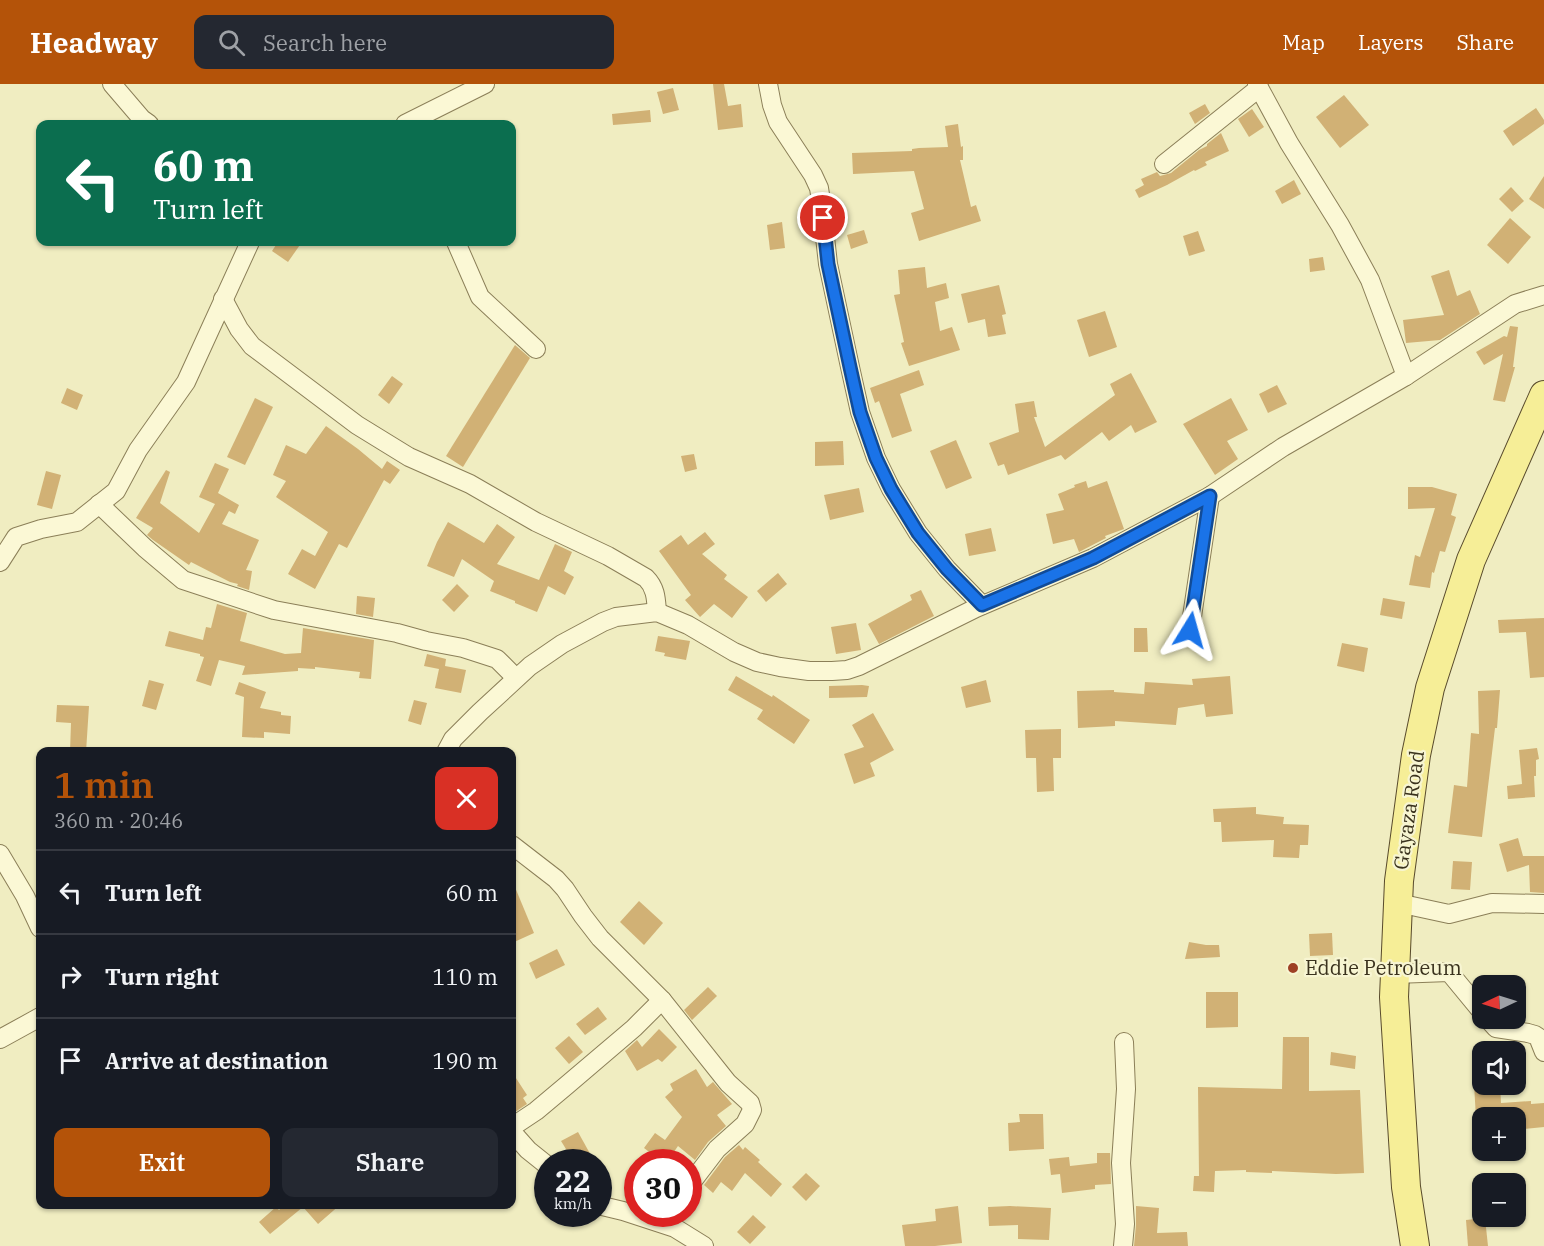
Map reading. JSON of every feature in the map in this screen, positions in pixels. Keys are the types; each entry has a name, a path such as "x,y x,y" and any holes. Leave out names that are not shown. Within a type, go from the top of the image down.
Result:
{"main road":[{"name":"Gayaza Road","path":"1415,1246 1405,1175 1394,997 1399,881 1416,755 1430,688 1471,560 1544,395"}],"street":[{"path":"112,84 143,120"},
{"path":"414,120 485,84"},
{"path":"768,84 778,122 813,174 819,188 828,264 860,412 876,458 891,489 918,533 947,569 982,605"},
{"path":"1164,164 1258,86 1370,280 1406,376"},
{"path":"0,562 16,537 77,522 116,491 138,450 186,382 248,246"},
{"path":"458,246 480,297 536,349"},
{"path":"449,747 453,739 530,666 562,644 616,617 657,612 688,625 734,652 757,662 789,669 832,671 853,668 875,660 982,605 1093,558 1210,496 1283,447 1406,376 1515,304 1544,295"},
{"path":"223,299 239,329 252,346 357,425 409,457 470,483 537,522 608,556 646,578 655,591 657,612"},
{"path":"1190,630 1210,496"},
{"path":"99,504 183,580 274,610 463,648 497,659 516,678"},
{"path":"516,848 556,879 600,938 662,1000 728,1083 750,1103 752,1110 745,1124 717,1149 702,1169"},
{"path":"1,860 25,896 36,919"},
{"path":"1398,903 1449,914 1492,903 1544,904"},
{"path":"1395,974 1449,972 1472,1000"},
{"path":"516,1124 536,1111 634,1028 662,1000"},
{"path":"0,1040 36,1019"},
{"path":"1502,1029 1535,1035 1544,1052"},
{"path":"1123,1246 1125,1224 1121,1163 1126,1089 1124,1041"},
{"path":"516,1136 534,1155"},
{"path":"674,1227 704,1246"}],"building":[{"path":"713,84 724,84 728,106 741,104 743,127 718,130"},
{"path":"673,88 679,110 663,114 657,92"},
{"path":"1344,95 1369,125 1340,148 1316,117"},
{"path":"1205,104 1210,113 1195,124 1189,113"},
{"path":"1536,108 1544,124 1513,146 1503,131"},
{"path":"1252,109 1264,127 1249,137 1238,119"},
{"path":"650,110 651,122 613,125 612,114"},
{"path":"958,124 961,147 963,146 963,160 960,160 971,207 976,205 981,221 919,241 911,213 924,209 914,171 853,174 852,153 948,147 945,126"},
{"path":"1221,133 1229,151 1205,162 1207,165 1139,198 1135,190 1144,185 1141,179 1157,172 1160,176 1171,173"},
{"path":"1544,176 1544,209 1529,199"},
{"path":"1294,180 1301,194 1282,204 1275,191"},
{"path":"1511,187 1524,201 1512,212 1499,199"},
{"path":"1510,218 1531,237 1508,264 1487,245"},
{"path":"782,222 785,248 770,250 767,225"},
{"path":"864,230 868,243 851,249 847,235"},
{"path":"1198,231 1205,251 1189,256 1183,236"},
{"path":"275,246 299,246 288,262 272,251"},
{"path":"1323,257 1325,270 1310,272 1309,259"},
{"path":"925,267 927,288 946,283 949,298 935,302 940,331 952,327 960,350 909,366 901,343 904,342 894,295 900,294 898,270"},
{"path":"1449,270 1457,296 1470,290 1480,314 1440,340 1406,343 1403,320 1444,315 1431,276"},
{"path":"999,285 1006,314 1002,315 1006,334 988,337 985,319 968,323 961,294"},
{"path":"1105,311 1117,347 1089,357 1077,320"},
{"path":"1510,326 1518,327 1513,367 1515,367 1505,402 1493,400 1503,354 1484,365 1476,352 1504,336 1507,337"},
{"path":"515,345 530,358 463,467 446,456"},
{"path":"919,370 924,385 900,394 912,431 892,438 879,401 875,403 870,388"},
{"path":"1131,373 1157,422 1135,433 1131,425 1109,441 1102,432 1065,460 1061,455 1008,475 1004,464 998,466 989,443 1019,432 1015,404 1034,401 1037,417 1034,417 1045,447 1115,395 1110,384"},
{"path":"392,376 403,384 389,404 378,395"},
{"path":"1277,385 1287,404 1268,413 1259,394"},
{"path":"67,388 83,395 77,410 61,403"},
{"path":"255,398 273,407 245,465 227,457"},
{"path":"1231,398 1248,430 1227,441 1238,459 1215,475 1183,424"},
{"path":"326,426 382,469 387,461 400,470 390,484 384,480 347,548 339,544 315,589 288,574 302,549 315,556 328,532 276,497 286,481 273,475 286,445 306,454"},
{"path":"956,440 972,478 946,489 930,451"},
{"path":"843,441 844,465 815,466 815,442"},
{"path":"694,454 697,469 685,472 681,456"},
{"path":"215,463 229,469 218,493 239,505 235,514 229,511 222,524 259,540 246,570 252,571 249,590 191,562 189,565 147,535 153,528 136,518 166,470 170,472 160,503 199,533 215,504 199,497"},
{"path":"46,471 61,475 52,509 37,505"},
{"path":"1086,481 1088,488 1107,481 1124,529 1105,536 1106,538 1079,552 1074,539 1053,544 1046,514 1064,510 1058,494"},
{"path":"1408,487 1432,487 1457,494 1451,515 1456,517 1445,552 1440,551 1434,573 1432,572 1430,588 1409,585 1415,555 1420,557 1435,508 1408,509"},
{"path":"859,488 864,512 830,520 824,495"},
{"path":"448,522 484,543 497,524 515,537 497,564 539,580 555,544 572,552 564,571 574,577 565,595 548,586 537,612 490,591 494,581 462,559 454,577 427,566"},
{"path":"991,528 996,551 969,556 965,534"},
{"path":"705,532 715,544 702,554 727,575 724,579 748,597 732,618 714,604 700,617 685,600 691,595 659,551 681,535 688,545"},
{"path":"778,573 787,584 766,602 757,591"},
{"path":"457,584 469,596 454,612 442,600"},
{"path":"921,590 934,616 879,644 868,624 912,600 910,595"},
{"path":"357,596 375,598 373,617 356,614"},
{"path":"1383,598 1405,602 1402,619 1380,615"},
{"path":"217,604 247,613 240,641 285,654 301,653 303,628 374,640 371,679 359,678 360,672 315,667 315,669 298,668 298,671 242,675 245,666 219,660 211,686 196,681 204,657 200,654 165,646 169,631 203,640 206,627 211,628"},
{"path":"1544,618 1544,677 1530,678 1526,632 1499,633 1498,620"},
{"path":"856,623 861,650 836,654 831,627"},
{"path":"1134,628 1147,628 1148,652 1134,652"},
{"path":"658,636 690,641 686,660 664,656 665,653 655,651"},
{"path":"1342,643 1368,648 1364,672 1337,666"},
{"path":"427,654 446,659 445,666 466,670 461,693 435,688 439,669 424,666"},
{"path":"736,676 772,697 773,695 810,720 794,744 757,719 763,710 728,690"},
{"path":"1230,676 1233,714 1206,717 1204,704 1178,708 1176,725 1115,721 1115,726 1078,728 1077,691 1114,690 1114,692 1144,694 1145,682 1193,685 1192,679"},
{"path":"149,680 164,684 156,710 142,706"},
{"path":"986,680 991,702 966,708 961,687"},
{"path":"239,682 266,692 260,708 291,716 290,734 264,732 264,738 242,737 244,697 235,694"},
{"path":"829,686 869,686 867,697 829,698"},
{"path":"1500,690 1482,837 1448,833 1454,785 1467,787 1471,733 1479,734 1478,691"},
{"path":"414,700 427,703 421,725 408,721"},
{"path":"57,705 89,706 86,747 70,747 71,723 56,722"},
{"path":"873,713 894,750 870,763 875,776 854,784 844,754 864,747 852,725"},
{"path":"1061,729 1061,758 1053,758 1054,791 1037,792 1036,758 1026,758 1025,730"},
{"path":"1537,748 1539,759 1536,760 1536,776 1534,776 1535,797 1508,799 1507,786 1522,784 1519,750"},
{"path":"1256,807 1256,814 1284,817 1283,824 1309,825 1308,845 1300,845 1299,858 1273,857 1274,840 1222,842 1221,822 1214,822 1213,809"},
{"path":"1518,838 1523,856 1544,856 1544,893 1530,892 1529,865 1507,872 1499,844"},
{"path":"1453,861 1472,862 1470,890 1451,889"},
{"path":"516,890 534,933 516,941"},
{"path":"639,901 663,923 644,945 620,922"},
{"path":"1332,933 1333,955 1310,956 1309,934"},
{"path":"1189,942 1219,945 1220,957 1185,959"},
{"path":"557,949 565,965 536,979 529,963"},
{"path":"708,987 717,996 692,1020 684,1010"},
{"path":"1206,992 1238,992 1238,1027 1206,1028"},
{"path":"598,1007 607,1019 585,1035 576,1024"},
{"path":"659,1029 677,1047 662,1062 658,1059 637,1071 625,1051 637,1040 642,1047"},
{"path":"569,1036 583,1052 569,1064 555,1048"},
{"path":"1283,1037 1309,1037 1309,1091 1360,1090 1364,1173 1215,1171 1214,1192 1193,1191 1194,1176 1199,1176 1198,1087 1282,1089"},
{"path":"1331,1052 1356,1056 1355,1069 1330,1065"},
{"path":"696,1069 707,1087 713,1082 732,1104 717,1115 726,1126 702,1150 682,1149 678,1146 676,1149 644,1148 655,1133 665,1140 682,1117 665,1097 673,1090 670,1084"},
{"path":"516,1078 527,1095 523,1098 527,1104 516,1111"},
{"path":"1475,1095 1501,1095 1501,1103 1531,1101 1531,1104 1544,1103 1544,1127 1526,1129 1526,1107 1475,1107"},
{"path":"1019,1114 1043,1114 1044,1149 1009,1151 1008,1123 1020,1122"},
{"path":"578,1132 587,1149 566,1149 561,1141"},
{"path":"739,1145 743,1150 745,1147 760,1160 758,1162 782,1184 771,1197 745,1173 732,1191 721,1182 713,1193 704,1185 725,1157"},
{"path":"1097,1153 1110,1153 1111,1184 1095,1185 1095,1189 1062,1193 1060,1174 1051,1175 1049,1159 1069,1157 1070,1166 1097,1163"},
{"path":"806,1173 820,1186 806,1201 792,1187"},
{"path":"958,1206 962,1243 905,1246 902,1225 936,1221 935,1209"},
{"path":"1136,1206 1159,1208 1157,1233 1187,1232 1188,1246 1134,1246"},
{"path":"988,1207 1051,1208 1049,1240 1018,1239 1018,1225 989,1226"},
{"path":"274,1209 301,1209 270,1234 259,1222"},
{"path":"305,1209 335,1209 318,1224"},
{"path":"753,1215 766,1227 750,1244 737,1232"},
{"path":"1472,1219 1472,1227 1486,1227 1488,1246 1468,1246 1466,1220"}],"place":[{"name":"Eddie Petroleum","path":"1293,968"}],"route":[{"path":"823,218 828,264 850,367 860,412 876,458 891,489 918,533 947,569 982,605 1093,558 1210,496 1190,630"}]}
